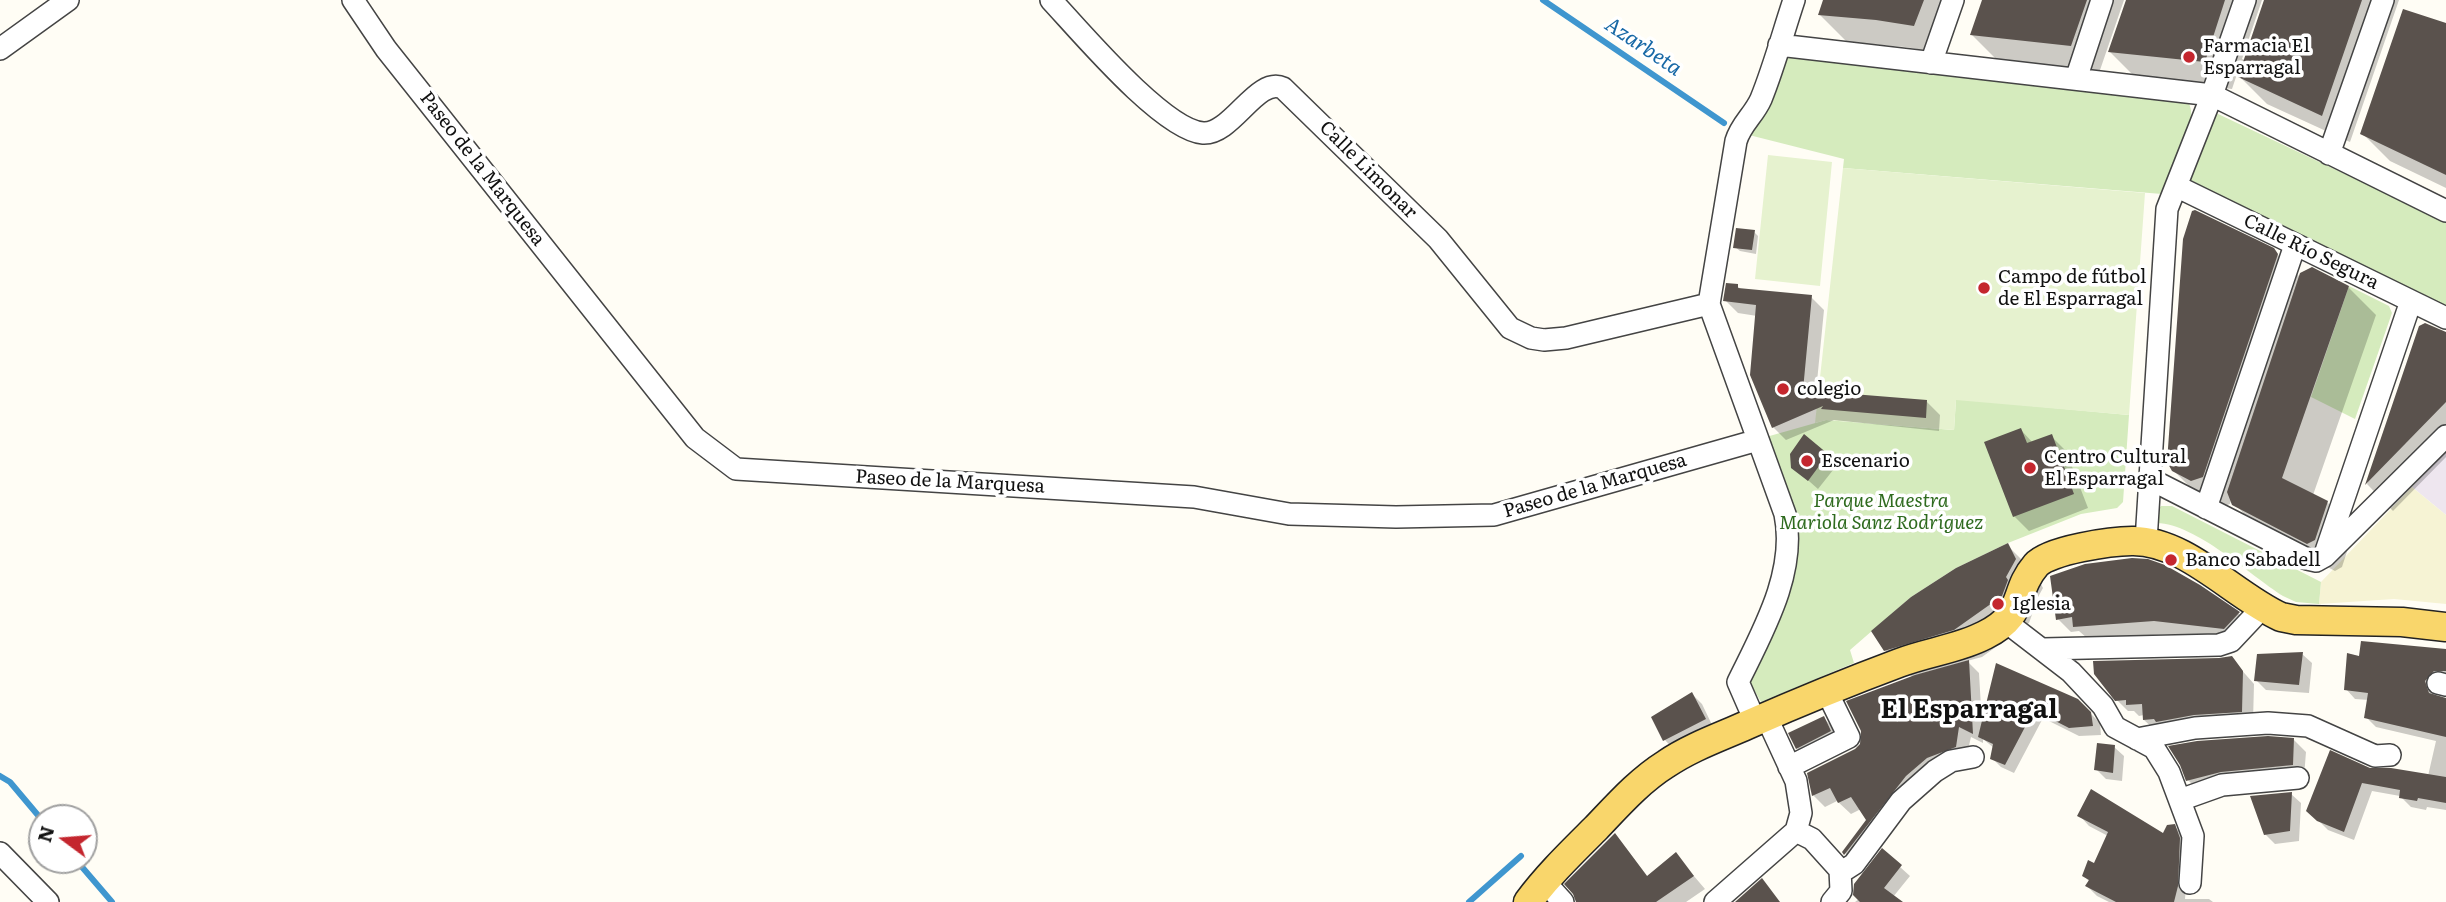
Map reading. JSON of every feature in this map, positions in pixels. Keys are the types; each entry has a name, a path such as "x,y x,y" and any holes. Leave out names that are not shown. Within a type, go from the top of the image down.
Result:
{"main road":[{"path":"1536,892 1643,780 1696,747 1903,661 2016,629 2014,611 2031,573 2042,559 2060,552 2129,541 2146,541 2194,562 2281,617 2296,620 2402,622 2446,627"}],"street":[{"path":"0,49 68,0"},
{"name":"Paseo de la Marquesa","path":"353,0 386,48 695,438 736,469 1194,497 1289,514 1396,517 1494,515 1758,440"},
{"name":"Calle Limonar","path":"1051,0 1147,100 1196,132 1205,133 1220,128 1265,89 1278,86 1283,88 1438,239 1502,320 1518,334 1544,340 1566,338 1709,304"},
{"path":"1716,902 1796,831 1801,813 1796,782 1789,766 1738,682 1775,600 1789,545 1784,514 1709,304 1738,134 1758,105 1794,0"},
{"path":"1931,63 1953,0"},
{"path":"2076,79 2102,0"},
{"path":"2146,541 2167,209 2212,95 2245,0"},
{"path":"2329,154 2383,0"},
{"path":"1779,45 2212,95 2446,211"},
{"name":"Calle Río Segura","path":"2176,186 2446,318"},
{"path":"2206,508 2295,244"},
{"path":"2325,556 2411,301"},
{"path":"2150,479 2307,559 2316,561 2325,556 2446,436"},
{"path":"2043,649 2219,645 2231,641 2263,607"},
{"path":"2016,629 2201,632 2231,641"},
{"path":"2016,629 2071,673 2103,706 2115,727 2154,748 2169,772 2193,836 2190,883"},
{"path":"1789,766 1849,737 1827,692"},
{"path":"2137,739 2195,728 2268,723 2308,726 2375,755 2390,755"},
{"path":"1840,873 1854,864 1901,801 1935,771 1951,761 1973,757"},
{"path":"2179,800 2222,785 2298,778"},
{"path":"1796,831 1812,839 1840,870 1842,891 1832,902"},
{"path":"0,853 48,902"},
{"path":"1536,892 1563,902"}],"shaded area":[{"path":"2446,452 2446,515 2412,487"},
{"path":"2412,487 2446,515 2446,604 2394,599 2319,604 2321,582"}],"green space":[{"path":"1785,56 2188,102 2191,121 2183,147 2162,194 1843,168 1844,159 1749,135 1767,111"},
{"path":"2216,113 2446,222 2446,307 2190,180"},
{"path":"1768,155 1832,162 1820,286 1755,279"},
{"name":"Campo de fútbol de El Esparragal","path":"1843,168 2145,193 2129,415 1956,400 1954,430 1826,420 1815,423"},
{"path":"2349,286 2389,306 2392,313 2355,419 2311,397"},
{"name":"Parque Maestra Mariola Sanz Rodríguez","path":"1956,399 2129,415 2123,502 2117,508 2081,514 2008,543 1956,568 1911,597 1850,650 1854,663 1761,702 1749,681 1788,592 1766,437 1826,420 1954,430"},
{"path":"2161,506 2172,506 2321,582 2319,604 2296,602 2283,596 2205,541 2172,526 2157,523 2157,511"}],"building":[{"path":"1823,0 1924,0 1914,26 1818,15"},
{"path":"1982,0 2087,0 2071,46 1970,35"},
{"path":"2126,0 2225,0 2205,62 2108,52"},
{"path":"2264,0 2362,0 2322,116 2238,77"},
{"path":"2403,9 2446,23 2446,175 2360,134"},
{"path":"2195,210 2274,248 2278,254 2203,477 2191,481 2172,471 2167,462 2183,239 2192,211"},
{"path":"1736,228 1755,230 1752,250 1733,248"},
{"path":"2312,267 2349,286 2282,478 2328,501 2315,540 2307,544 2232,505 2227,492 2300,273"},
{"path":"1726,283 1738,284 1738,288 1812,295 1803,390 1927,400 1926,418 1821,409 1823,406 1772,428 1750,375 1756,305 1723,301"},
{"path":"2425,323 2446,332 2446,402 2365,485 2419,326"},
{"name":"Centro Cultural El Esparragal","path":"2021,428 2027,443 2052,434 2074,494 2013,517 1984,442"},
{"name":"Escenario","path":"1804,434 1828,454 1808,481 1791,468 1790,454"},
{"path":"2008,543 2016,559 2006,577 2008,580 2002,596 1954,630 1884,651 1871,631 1911,597 1956,568"},
{"path":"2132,558 2148,559 2165,565 2240,612 2224,629 2154,621 2073,627 2072,617 2056,620 2050,576 2085,564"},
{"path":"2361,641 2446,649 2446,671 2434,671 2425,681 2429,693 2446,698 2446,737 2364,718 2368,693 2344,690 2347,653 2359,656"},
{"path":"2303,652 2299,685 2254,681 2257,654"},
{"path":"2232,656 2243,671 2242,712 2194,715 2156,722 2154,719 2143,720 2142,704 2126,705 2126,700 2115,701 2094,674 2093,661"},
{"path":"1969,660 1973,734 1959,727 1956,747 1927,758 1906,776 1844,855 1842,852 1866,820 1851,797 1838,803 1830,788 1812,796 1807,773 1860,744 1861,731 1846,701 1915,675"},
{"path":"1996,663 2078,699 2091,712 2093,726 2069,728 2034,710 2005,765 1990,759 1993,744 1978,737"},
{"path":"1692,692 1706,719 1663,741 1651,717"},
{"path":"1824,716 1831,731 1796,749 1788,733"},
{"path":"2268,736 2294,738 2293,765 2221,772 2186,781 2168,746 2197,741"},
{"path":"2097,743 2115,745 2113,773 2094,770"},
{"path":"2330,750 2370,768 2391,768 2446,777 2446,803 2399,798 2400,790 2362,783 2344,832 2317,821 2306,811"},
{"path":"2091,789 2163,833 2167,825 2175,824 2180,838 2178,886 2174,902 2116,902 2085,886 2089,880 2082,876 2088,860 2094,863 2108,832 2077,816"},
{"path":"2292,792 2290,831 2264,835 2250,796"},
{"path":"1615,833 1647,876 1676,852 1694,876 1656,902 1576,902 1564,884"},
{"path":"1882,848 1902,865 1884,888 1903,902 1860,902 1853,895 1854,884"},
{"path":"1762,878 1780,902 1735,902"}],"waterway":[{"name":"Azarbeta","path":"1543,0 1724,123"},
{"path":"0,776 10,782 29,804"},
{"path":"1469,902 1521,856"},
{"path":"88,874 112,902"}],"place":[{"name":"Farmacia El Esparragal","path":"2189,57"},
{"name":"Campo de fútbol de El Esparragal","path":"1984,288"},
{"name":"colegio","path":"1783,389"},
{"name":"Escenario","path":"1807,461"},
{"name":"Centro Cultural El Esparragal","path":"2030,468"},
{"name":"Banco Sabadell","path":"2171,560"},
{"name":"Iglesia","path":"1998,604"}],"district":[{"name":"El Esparragal","path":"1969,710"}]}
